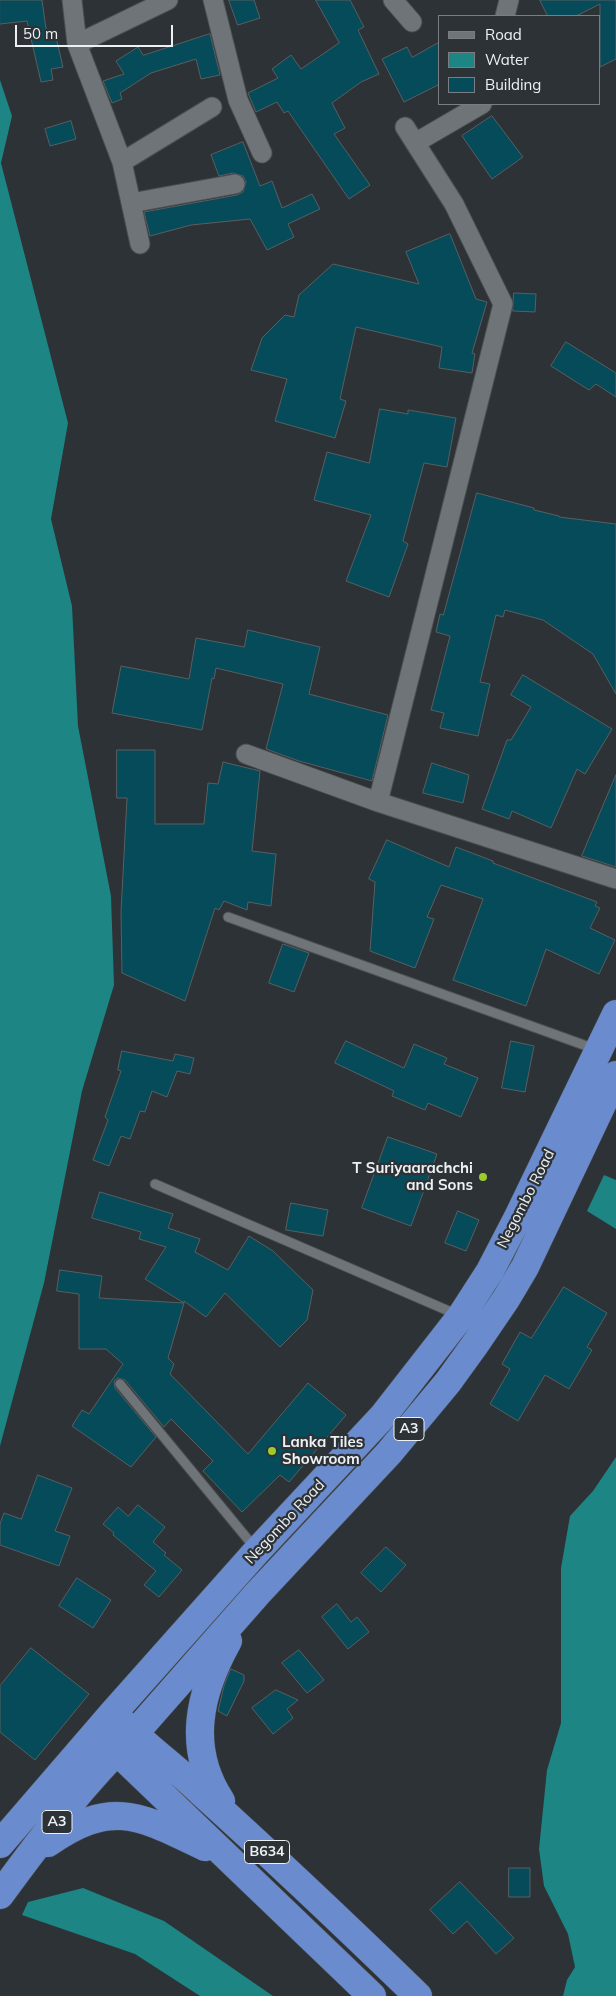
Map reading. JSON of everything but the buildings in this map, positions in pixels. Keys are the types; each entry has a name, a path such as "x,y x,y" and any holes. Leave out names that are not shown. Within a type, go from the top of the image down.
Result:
{"highway":[{"name":"Negombo Road","path":"0,1844 104,1722 257,1551 383,1416 461,1316 490,1270 517,1219 616,1014"},
{"name":"Negombo Road","path":"0,1895 125,1742 258,1593 389,1453 448,1382 506,1299 524,1267 616,1075"},
{"path":"236,1824 218,1796 205,1770 200,1752 199,1734 205,1698 213,1670 233,1632 258,1593"},
{"name":"B634","path":"104,1722 125,1742 224,1856 315,1939 372,1996"},
{"name":"B634","path":"125,1742 177,1769 418,1996"},
{"path":"30,1856 67,1830 83,1822 115,1816 134,1817 154,1822 224,1856"}],"street":[{"path":"72,0 77,44 122,162 140,244"},
{"path":"77,44 168,0"},
{"path":"212,0 238,100 262,154"},
{"path":"393,0 412,22"},
{"path":"506,15 510,0"},
{"path":"415,143 480,105"},
{"path":"122,162 212,106"},
{"path":"378,802 503,304 454,204 405,127"},
{"path":"131,203 235,184"},
{"path":"246,754 378,802 616,879"}],"lane":[{"path":"228,917 598,1050"},
{"path":"156,1184 461,1316"},
{"path":"120,1384 257,1551"}],"water":[{"path":"0,80 12,116 1,163 68,423 51,519 72,606 78,726 111,896 114,985 82,1091 44,1283 0,1446"},
{"path":"604,1175 616,1180 616,1229 587,1211"},
{"path":"616,1457 616,1996 563,1996 567,1980 575,1967 568,1934 544,1886 539,1849 547,1770 561,1723 561,1568 570,1516 593,1491"},
{"path":"83,1888 164,1921 273,1996 200,1996 135,1954 22,1915 28,1902"}],"place":[{"name":"T Suriyaarachchi and Sons","path":"483,1177"},
{"name":"Lanka Tiles Showroom","path":"272,1451"}]}
